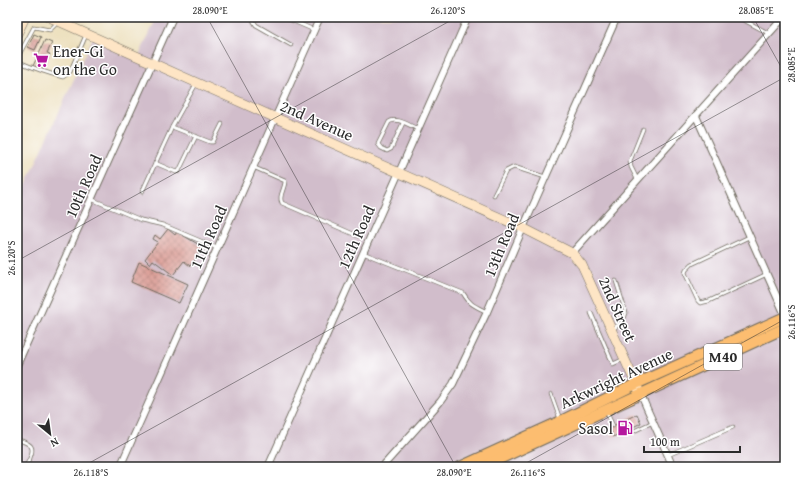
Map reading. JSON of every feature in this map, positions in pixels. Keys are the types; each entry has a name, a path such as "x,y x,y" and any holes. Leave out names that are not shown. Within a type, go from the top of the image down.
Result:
{"main road":[{"name":"Arkwright Avenue","path":"488,463 561,420 785,316"},
{"name":"Arkwright Avenue","path":"460,467 488,463 641,395 785,328"}],"street":[{"path":"18,32 24,17"},
{"name":"2nd Avenue","path":"49,17 398,172 522,228 572,253"},
{"name":"10th Road","path":"17,365 173,17"},
{"name":"12th Road","path":"268,467 468,17"},
{"name":"13th Road","path":"382,467 447,394 453,384 487,312 522,228 617,17"},
{"path":"572,253 784,17"},
{"name":"11th Road","path":"120,467 318,18"},
{"path":"696,116 751,236 785,316"},
{"name":"2nd Street","path":"572,253 582,265 674,467"}],"lane":[{"path":"254,17 253,20 256,25 291,45"},
{"path":"284,17 314,30"},
{"path":"738,17 770,34"},
{"path":"18,54 35,27 50,30 53,29 58,21"},
{"path":"18,32 29,36"},
{"path":"17,61 44,73 49,72 63,77 70,72 87,34"},
{"path":"142,192 172,127 197,83"},
{"path":"403,123 390,151 381,148 378,144 389,122 394,119 418,129"},
{"path":"172,127 213,142 222,124"},
{"path":"638,181 631,167 630,161 643,129"},
{"path":"155,163 176,172 179,171 196,136"},
{"path":"253,167 285,181 280,198 282,203 358,236"},
{"path":"494,195 506,171 514,167 545,177"},
{"path":"92,199 141,220 163,224 217,248"},
{"path":"751,236 688,266 686,273 700,303 767,274"},
{"path":"363,253 463,293 467,300 473,305 487,312"},
{"path":"611,330 623,321 626,313 616,281"},
{"path":"590,313 612,364 624,359"},
{"path":"551,394 561,420"},
{"path":"605,411 613,426"},
{"path":"623,432 632,432 653,422"},
{"path":"668,454 733,427"},
{"path":"17,439 30,446 33,451 25,467"}],"shaded area":[{"path":"157,17 785,17 785,467 17,467 17,205 93,37 138,58"}],"building":[{"path":"34,34 41,37 35,50 28,47"},
{"name":"Ener-Gi on the Go","path":"45,40 52,43 47,53 50,54 42,70 33,66"},
{"path":"168,229 175,235 177,232 203,247 198,253 199,255 190,266 184,261 173,275 153,260 150,264 145,259 158,242 153,239 155,235 160,239"},
{"path":"139,262 188,284 179,303 131,282"},
{"path":"637,414 641,423 613,437 609,428"}],"place":[{"name":"Ener-Gi on the Go","path":"41,60"},
{"name":"Sasol","path":"625,428"}]}
